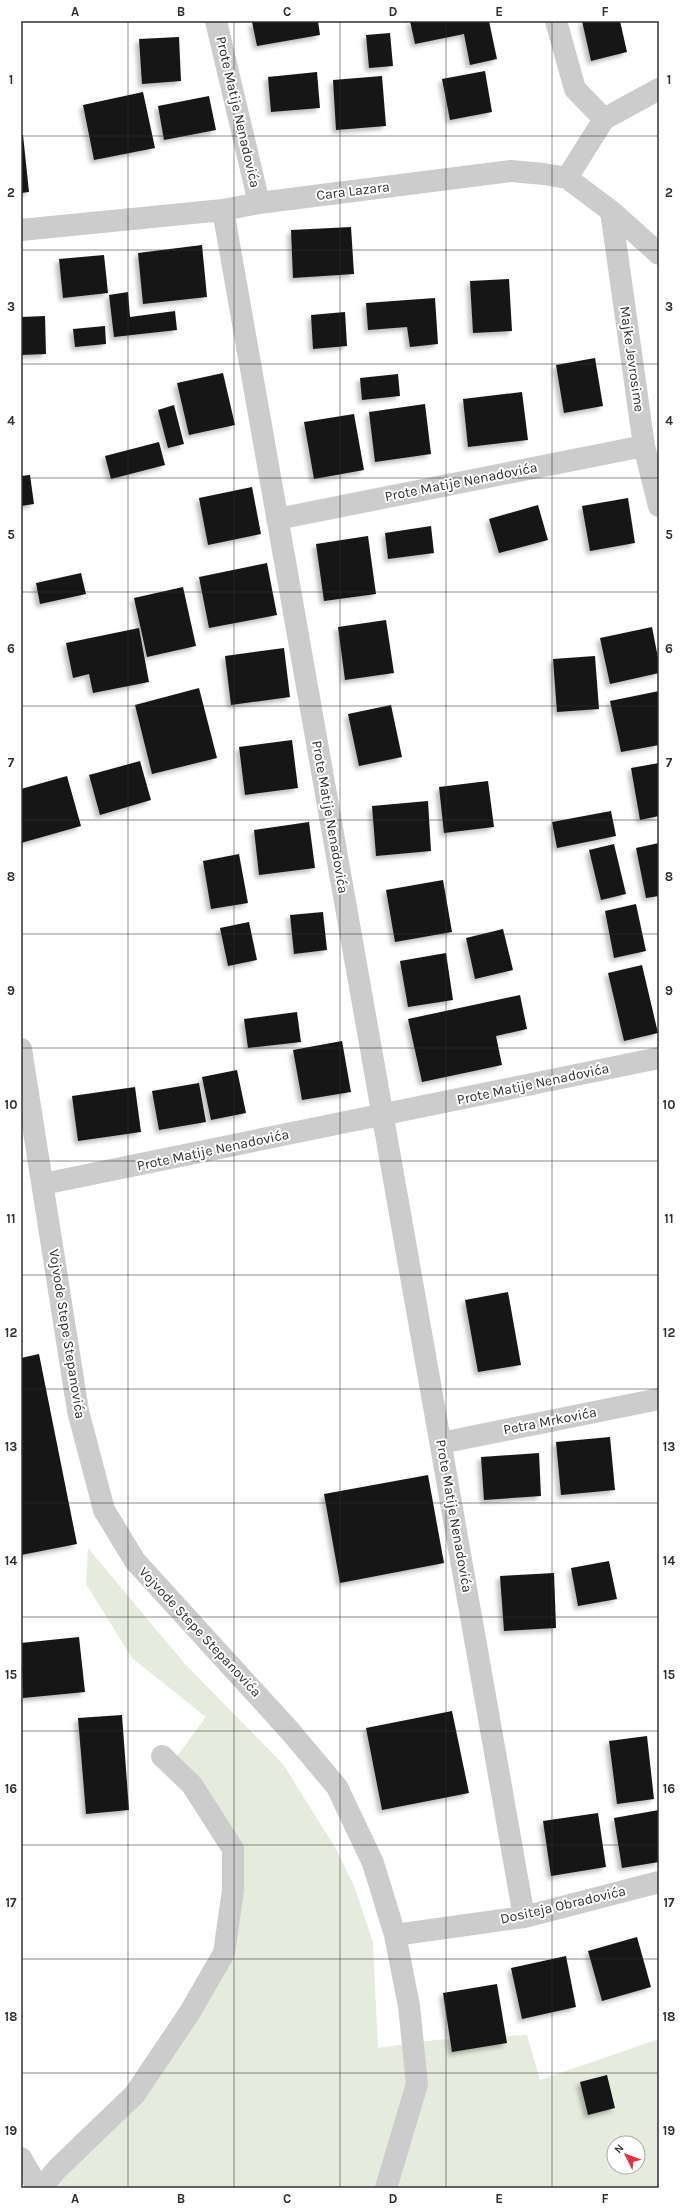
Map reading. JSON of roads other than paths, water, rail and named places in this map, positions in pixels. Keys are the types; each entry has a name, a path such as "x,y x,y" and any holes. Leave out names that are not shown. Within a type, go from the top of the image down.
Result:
{"street":[{"name":"Prote Matije Nenadovića","path":"216,21 259,203"},
{"path":"556,21 575,89 604,119"},
{"path":"567,178 604,119 659,89"},
{"name":"Cara Lazara","path":"21,230 223,210 259,203 511,171 567,178 612,211 659,254"},
{"name":"Prote Matije Nenadovića","path":"223,210 524,1917"},
{"name":"Majke Jevrosime","path":"612,211 644,446 659,506"},
{"name":"Prote Matije Nenadovića","path":"277,519 644,446"},
{"name":"Vojvode Stepe Stepanovića","path":"21,1049 78,1411 104,1510 135,1561 290,1731 337,1787 373,1863 395,1935 409,2006 417,2084 386,2188"},
{"name":"Prote Matije Nenadovića","path":"43,1184 659,1058"},
{"name":"Petra Mrkovića","path":"441,1443 659,1399"},
{"path":"41,2188 58,2169 135,2094 190,2012 224,1953 233,1890 233,1849 192,1785 162,1756"},
{"name":"Dositeja Obradovića","path":"395,1935 524,1917 659,1882"},
{"path":"21,2158 38,2188"}]}
